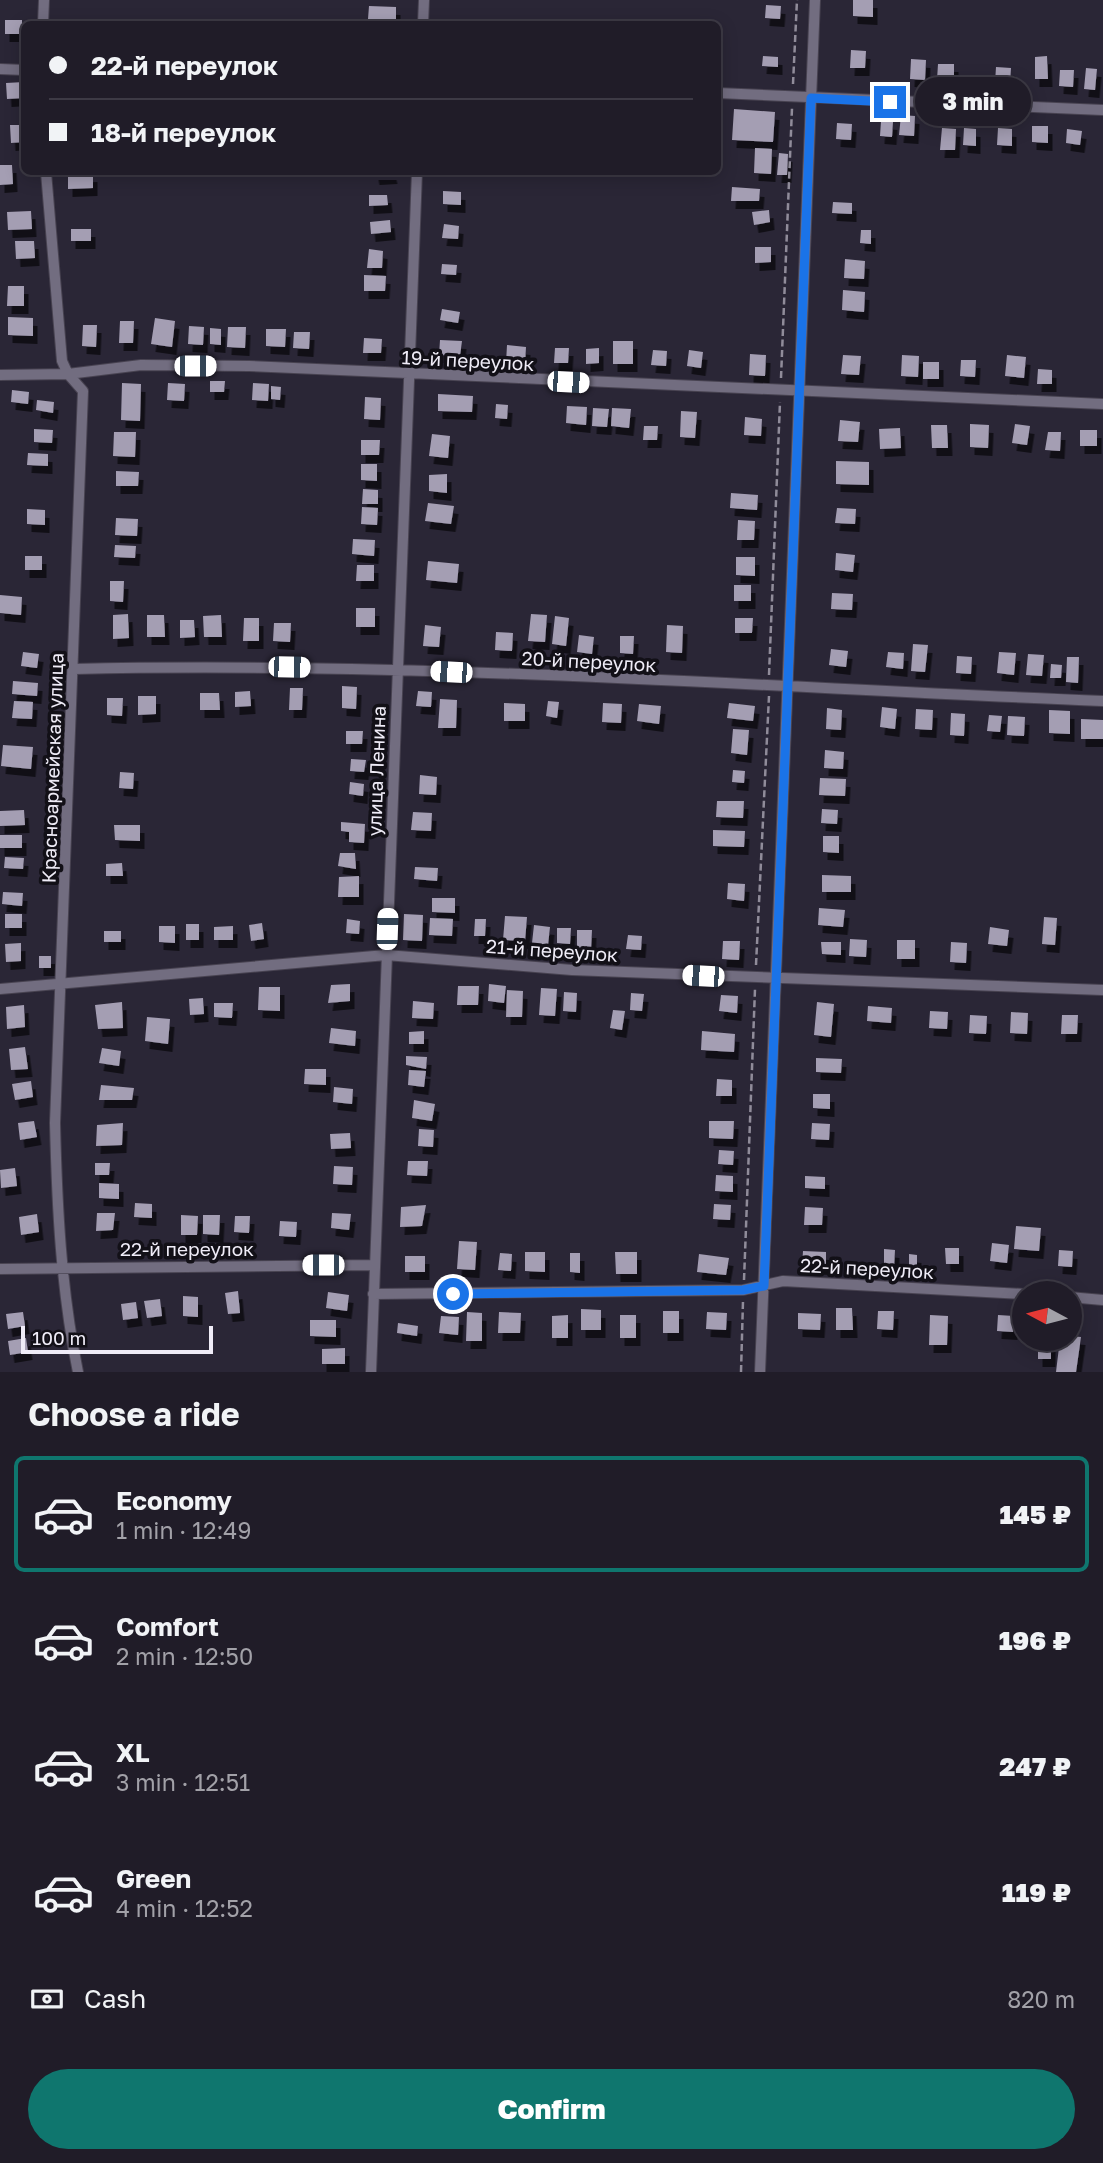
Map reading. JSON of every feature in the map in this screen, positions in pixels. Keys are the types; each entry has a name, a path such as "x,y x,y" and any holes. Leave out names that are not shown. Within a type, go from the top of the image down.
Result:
{"street":[{"path":"43,21 44,0"},
{"path":"423,21 424,0"},
{"path":"760,1372 815,0"},
{"path":"0,69 21,71"},
{"path":"721,93 1103,110"},
{"name":"Красноармейская улица","path":"46,175 60,343 68,374 83,391 55,1123 66,1311 78,1372"},
{"name":"улица Ленина","path":"371,1372 417,175"},
{"name":"19-й переулок","path":"0,375 68,374 141,365 235,366 799,393 1103,404"},
{"name":"20-й переулок","path":"74,670 234,666 397,669 1103,701"},
{"name":"21-й переулок","path":"0,989 386,955 572,970 756,979 777,976 1103,990"},
{"name":"22-й переулок","path":"0,1269 64,1266 374,1265"},
{"name":"22-й переулок","path":"373,1294 743,1290 783,1281 1012,1293"},
{"path":"1082,1298 1103,1300"}],"building":[{"path":"853,0 873,0 873,17 853,16"},
{"path":"766,5 781,6 780,19 765,18"},
{"path":"369,6 396,7 396,20 368,19"},
{"path":"5,20 22,20 21,34 5,34"},
{"path":"851,50 866,51 865,68 850,68"},
{"path":"763,56 778,57 778,67 762,66"},
{"path":"1047,56 1048,79 1035,79 1035,57"},
{"path":"911,59 926,60 925,80 910,79"},
{"path":"938,64 954,64 954,80 937,80"},
{"path":"996,67 1011,68 1010,85 995,83"},
{"path":"1086,68 1097,69 1095,90 1084,89"},
{"path":"1060,70 1074,70 1073,87 1059,86"},
{"path":"21,82 21,98 7,99 6,83"},
{"path":"734,109 775,112 773,142 732,140"},
{"path":"901,115 915,116 914,136 899,135"},
{"path":"881,121 893,122 892,137 880,136"},
{"path":"837,123 852,124 851,140 836,139"},
{"path":"10,125 21,125 21,142 11,143"},
{"path":"1032,126 1048,126 1048,143 1032,142"},
{"path":"942,128 956,129 955,150 940,150"},
{"path":"964,128 976,129 976,146 963,145"},
{"path":"998,128 1012,129 1012,146 997,145"},
{"path":"1067,129 1082,131 1080,145 1066,143"},
{"path":"755,148 772,149 771,174 754,173"},
{"path":"779,153 788,154 787,175 777,175"},
{"path":"0,165 12,165 13,184 0,185"},
{"path":"68,175 93,175 93,188 68,189"},
{"path":"732,187 760,189 759,201 731,201"},
{"path":"443,191 461,192 461,205 443,204"},
{"path":"369,195 387,195 388,205 369,206"},
{"path":"833,202 852,203 852,214 832,213"},
{"path":"769,210 770,222 754,225 752,212"},
{"path":"31,211 32,229 8,230 7,212"},
{"path":"390,220 391,232 371,234 370,222"},
{"path":"444,224 459,226 458,239 442,238"},
{"path":"71,229 91,229 91,241 71,241"},
{"path":"861,230 871,230 871,244 860,243"},
{"path":"15,241 34,241 35,258 16,259"},
{"path":"755,247 771,247 771,262 755,263"},
{"path":"369,249 383,251 382,268 367,268"},
{"path":"845,259 865,261 864,279 844,278"},
{"path":"442,264 457,265 456,275 441,274"},
{"path":"364,275 386,276 385,291 364,291"},
{"path":"8,286 24,286 24,306 7,306"},
{"path":"843,290 865,292 864,312 842,310"},
{"path":"442,309 460,312 458,323 440,320"},
{"path":"8,317 33,318 33,336 8,335"},
{"path":"155,318 175,321 172,347 151,344"},
{"path":"120,321 134,321 133,343 119,343"},
{"path":"83,325 97,325 96,347 82,346"},
{"path":"189,326 204,327 203,345 188,344"},
{"path":"228,327 246,327 245,348 227,347"},
{"path":"210,328 221,329 221,345 210,344"},
{"path":"266,329 286,329 285,347 266,346"},
{"path":"294,332 310,332 309,349 293,348"},
{"path":"364,338 382,339 381,353 363,353"},
{"path":"440,340 462,341 460,356 439,355"},
{"path":"613,341 633,341 633,364 613,364"},
{"path":"507,345 526,347 525,364 506,363"},
{"path":"555,348 569,348 568,363 554,363"},
{"path":"599,348 599,363 586,364 586,349"},
{"path":"653,350 667,351 666,366 651,365"},
{"path":"689,350 703,352 701,368 687,366"},
{"path":"750,354 766,355 765,376 749,375"},
{"path":"843,355 861,356 859,375 841,374"},
{"path":"902,355 919,356 918,377 901,376"},
{"path":"1007,355 1026,357 1024,378 1005,376"},
{"path":"961,360 976,360 975,377 960,376"},
{"path":"923,362 939,362 939,379 923,379"},
{"path":"1038,369 1052,370 1052,384 1037,384"},
{"path":"210,381 225,381 224,392 210,392"},
{"path":"122,383 141,384 140,421 121,420"},
{"path":"168,383 185,384 184,401 167,400"},
{"path":"253,383 269,384 268,401 252,400"},
{"path":"271,386 281,387 280,400 271,399"},
{"path":"12,390 29,392 28,404 11,402"},
{"path":"438,394 473,396 472,412 438,411"},
{"path":"365,397 381,398 380,420 364,419"},
{"path":"37,400 54,402 53,413 36,410"},
{"path":"496,404 508,405 507,419 495,418"},
{"path":"567,406 587,407 586,425 566,423"},
{"path":"593,408 609,409 607,427 592,426"},
{"path":"612,408 631,409 629,428 611,426"},
{"path":"681,411 697,412 695,438 680,437"},
{"path":"745,417 762,419 761,436 744,435"},
{"path":"840,420 860,422 858,442 838,441"},
{"path":"970,424 989,425 988,448 970,447"},
{"path":"1015,424 1030,426 1027,445 1012,443"},
{"path":"931,425 947,425 948,448 932,448"},
{"path":"644,426 658,426 657,440 643,440"},
{"path":"900,428 901,448 880,449 879,429"},
{"path":"34,429 53,430 52,443 34,442"},
{"path":"1080,430 1097,430 1097,446 1080,446"},
{"path":"114,432 136,432 135,457 113,456"},
{"path":"1048,432 1061,432 1060,451 1045,450"},
{"path":"432,434 450,436 448,458 429,456"},
{"path":"361,440 380,440 379,455 361,455"},
{"path":"28,453 48,454 48,466 27,465"},
{"path":"836,461 869,462 869,485 836,484"},
{"path":"361,464 377,464 377,481 361,480"},
{"path":"116,471 139,472 138,486 116,486"},
{"path":"447,474 447,493 429,491 429,475"},
{"path":"363,489 378,490 378,504 362,504"},
{"path":"731,493 758,495 757,510 730,508"},
{"path":"428,503 454,506 451,524 425,521"},
{"path":"362,507 378,508 377,525 361,524"},
{"path":"837,508 856,509 855,524 835,523"},
{"path":"27,509 45,510 45,525 27,524"},
{"path":"116,518 138,519 137,536 115,535"},
{"path":"738,520 755,521 754,540 737,540"},
{"path":"353,539 375,540 374,556 352,554"},
{"path":"115,545 136,546 135,558 114,557"},
{"path":"836,553 855,555 853,572 835,570"},
{"path":"25,556 42,556 42,570 25,570"},
{"path":"736,557 755,557 755,576 736,575"},
{"path":"428,561 459,564 457,583 426,580"},
{"path":"357,565 374,565 374,581 356,581"},
{"path":"110,581 124,581 123,602 110,601"},
{"path":"734,585 751,585 751,601 734,601"},
{"path":"832,593 853,594 852,610 831,609"},
{"path":"0,595 22,597 21,615 0,613"},
{"path":"356,608 375,608 375,627 356,627"},
{"path":"128,614 129,638 113,639 113,615"},
{"path":"531,614 547,615 545,642 528,641"},
{"path":"147,615 164,615 165,637 147,637"},
{"path":"221,615 222,637 204,637 203,616"},
{"path":"555,616 569,618 566,646 552,644"},
{"path":"244,618 259,618 259,641 243,641"},
{"path":"735,618 753,618 752,633 735,633"},
{"path":"180,620 194,620 195,637 180,638"},
{"path":"274,623 291,623 290,642 273,641"},
{"path":"425,625 441,627 439,647 423,646"},
{"path":"667,625 683,626 682,653 666,652"},
{"path":"496,632 513,633 512,651 495,650"},
{"path":"579,635 594,637 592,654 577,652"},
{"path":"620,636 634,636 633,654 620,653"},
{"path":"913,644 928,645 925,672 911,671"},
{"path":"831,649 848,651 846,667 829,665"},
{"path":"23,652 39,654 37,668 21,666"},
{"path":"888,652 904,653 903,669 886,667"},
{"path":"999,652 1016,653 1014,675 997,673"},
{"path":"1028,654 1044,655 1042,676 1026,675"},
{"path":"957,656 972,657 971,674 956,673"},
{"path":"1067,657 1079,657 1078,683 1066,682"},
{"path":"1051,664 1062,665 1061,678 1050,678"},
{"path":"13,681 38,683 37,696 12,694"},
{"path":"342,686 357,687 356,709 342,708"},
{"path":"290,688 303,688 302,710 289,710"},
{"path":"250,691 251,706 235,707 235,692"},
{"path":"418,691 432,692 431,707 416,706"},
{"path":"200,693 219,693 220,710 200,710"},
{"path":"138,696 156,696 156,714 138,715"},
{"path":"107,698 123,698 122,716 107,715"},
{"path":"440,699 457,700 456,728 438,728"},
{"path":"14,701 33,702 32,719 12,718"},
{"path":"548,701 559,702 557,718 546,716"},
{"path":"504,703 525,704 525,721 504,721"},
{"path":"603,703 622,704 621,723 602,722"},
{"path":"729,703 755,706 753,721 727,718"},
{"path":"639,704 661,706 659,724 637,721"},
{"path":"882,707 897,709 895,729 880,727"},
{"path":"827,708 842,710 841,730 826,729"},
{"path":"916,709 933,710 932,730 915,729"},
{"path":"1049,710 1070,711 1070,734 1049,733"},
{"path":"951,713 965,714 964,736 950,735"},
{"path":"989,715 1002,716 1000,732 987,731"},
{"path":"1008,716 1025,717 1024,736 1007,735"},
{"path":"1081,719 1103,720 1103,739 1081,739"},
{"path":"733,729 749,730 747,755 731,753"},
{"path":"346,731 363,731 362,744 346,744"},
{"path":"3,745 33,747 31,769 1,766"},
{"path":"825,750 844,752 843,769 824,768"},
{"path":"351,759 366,760 364,772 350,771"},
{"path":"733,770 745,771 744,783 732,782"},
{"path":"120,772 134,773 133,789 119,788"},
{"path":"420,775 437,777 436,795 419,794"},
{"path":"820,778 846,779 845,796 819,795"},
{"path":"350,782 364,784 363,796 349,794"},
{"path":"717,801 744,801 743,818 716,817"},
{"path":"822,809 838,810 837,824 821,823"},
{"path":"24,810 25,825 0,826 0,811"},
{"path":"413,812 432,813 431,831 411,830"},
{"path":"341,822 365,824 364,843 349,842 349,832 341,831"},
{"path":"114,825 140,825 140,841 115,840"},
{"path":"713,830 745,831 744,847 713,846"},
{"path":"0,835 22,835 22,848 0,848"},
{"path":"823,836 839,836 839,853 823,852"},
{"path":"340,853 355,853 356,869 338,866"},
{"path":"5,857 24,858 23,869 4,868"},
{"path":"122,863 123,876 106,876 106,864"},
{"path":"415,867 438,868 437,881 414,879"},
{"path":"822,875 851,876 851,892 822,892"},
{"path":"359,876 359,897 338,897 339,877"},
{"path":"728,883 745,884 744,901 727,899"},
{"path":"3,892 23,893 22,906 2,904"},
{"path":"432,898 455,898 455,913 432,912"},
{"path":"819,908 845,910 843,927 818,925"},
{"path":"5,914 22,914 22,928 5,928"},
{"path":"404,914 423,915 422,941 403,940"},
{"path":"505,916 527,917 525,941 503,940"},
{"path":"1044,917 1057,918 1055,945 1042,944"},
{"path":"430,918 453,919 452,936 429,935"},
{"path":"347,919 360,921 359,934 346,933"},
{"path":"475,919 486,919 485,936 474,936"},
{"path":"262,923 264,939 251,941 249,925"},
{"path":"186,924 199,924 199,940 186,940"},
{"path":"534,925 550,927 548,945 532,943"},
{"path":"159,926 175,926 175,943 159,942"},
{"path":"233,926 233,940 214,940 214,927"},
{"path":"990,927 1009,930 1007,946 988,944"},
{"path":"557,928 571,928 570,944 557,943"},
{"path":"577,930 592,930 591,950 577,949"},
{"path":"104,931 121,931 121,942 104,942"},
{"path":"628,935 642,936 641,950 626,949"},
{"path":"850,939 867,940 866,957 849,956"},
{"path":"897,940 915,940 915,959 897,959"},
{"path":"723,941 740,941 739,960 722,959"},
{"path":"821,942 841,942 841,955 822,954"},
{"path":"951,942 967,943 966,963 950,962"},
{"path":"21,943 21,961 6,962 5,944"},
{"path":"39,956 51,956 51,968 39,968"},
{"path":"350,984 350,1001 328,1003 331,985"},
{"path":"489,984 506,986 504,1003 488,1001"},
{"path":"458,986 479,986 478,1005 457,1005"},
{"path":"259,987 280,987 280,1011 258,1010"},
{"path":"541,988 557,989 555,1016 539,1015"},
{"path":"507,990 523,991 522,1017 506,1017"},
{"path":"564,992 577,993 576,1012 563,1011"},
{"path":"631,993 644,994 642,1011 630,1010"},
{"path":"721,995 738,996 737,1013 719,1011"},
{"path":"203,998 204,1014 190,1015 189,999"},
{"path":"413,1001 434,1003 433,1019 412,1018"},
{"path":"122,1002 123,1028 98,1029 95,1005"},
{"path":"817,1002 834,1004 831,1037 814,1035"},
{"path":"214,1003 233,1003 232,1018 214,1017"},
{"path":"24,1005 25,1027 7,1029 6,1007"},
{"path":"868,1006 892,1008 891,1023 867,1021"},
{"path":"613,1010 625,1011 622,1030 610,1028"},
{"path":"930,1011 948,1012 947,1029 929,1028"},
{"path":"1011,1012 1028,1013 1027,1034 1010,1033"},
{"path":"970,1015 987,1016 986,1034 969,1033"},
{"path":"1062,1015 1078,1015 1077,1034 1061,1034"},
{"path":"147,1017 170,1019 168,1044 145,1041"},
{"path":"331,1028 356,1031 355,1046 329,1043"},
{"path":"424,1031 424,1044 409,1044 409,1032"},
{"path":"702,1031 735,1034 734,1052 701,1050"},
{"path":"25,1047 28,1069 11,1070 9,1049"},
{"path":"102,1048 121,1051 119,1066 99,1063"},
{"path":"406,1056 427,1057 426,1069 406,1065"},
{"path":"816,1058 842,1059 841,1073 816,1072"},
{"path":"305,1069 326,1069 326,1085 304,1084"},
{"path":"409,1070 426,1071 424,1087 408,1085"},
{"path":"717,1079 732,1080 732,1096 716,1096"},
{"path":"31,1081 33,1097 15,1100 12,1084"},
{"path":"101,1085 134,1088 132,1100 99,1100"},
{"path":"334,1087 353,1089 352,1104 333,1102"},
{"path":"813,1094 830,1094 830,1109 813,1108"},
{"path":"414,1100 435,1104 432,1121 412,1118"},
{"path":"34,1121 37,1137 20,1140 18,1123"},
{"path":"709,1121 734,1121 733,1139 709,1138"},
{"path":"123,1123 122,1145 96,1146 97,1125"},
{"path":"812,1123 830,1124 829,1140 811,1139"},
{"path":"419,1129 434,1130 433,1147 418,1146"},
{"path":"350,1133 351,1148 331,1149 330,1134"},
{"path":"719,1150 734,1151 733,1165 718,1164"},
{"path":"408,1161 428,1161 427,1176 407,1175"},
{"path":"95,1163 110,1163 109,1175 95,1175"},
{"path":"334,1166 353,1167 352,1185 333,1184"},
{"path":"15,1168 17,1186 1,1188 0,1170"},
{"path":"716,1175 733,1176 733,1192 715,1191"},
{"path":"805,1176 825,1177 825,1189 805,1188"},
{"path":"99,1183 119,1184 119,1199 99,1198"},
{"path":"135,1203 152,1204 152,1218 134,1217"},
{"path":"714,1204 731,1205 730,1220 713,1219"},
{"path":"426,1205 422,1226 400,1227 401,1207"},
{"path":"805,1207 823,1208 822,1225 804,1225"},
{"path":"97,1213 115,1213 113,1230 96,1231"},
{"path":"332,1213 351,1214 349,1230 331,1228"},
{"path":"37,1214 39,1232 21,1235 19,1217"},
{"path":"181,1215 198,1216 197,1235 181,1235"},
{"path":"203,1215 220,1215 219,1235 203,1234"},
{"path":"235,1216 250,1216 249,1233 234,1232"},
{"path":"280,1221 297,1222 296,1237 279,1236"},
{"path":"1016,1226 1041,1228 1039,1251 1014,1249"},
{"path":"459,1241 477,1242 475,1270 457,1269"},
{"path":"992,1243 1009,1245 1007,1263 990,1261"},
{"path":"945,1248 959,1248 959,1264 946,1264"},
{"path":"884,1249 895,1250 894,1268 884,1267"},
{"path":"1059,1250 1073,1251 1072,1267 1058,1266"},
{"path":"803,1251 826,1252 826,1267 802,1266"},
{"path":"525,1252 545,1252 545,1272 525,1271"},
{"path":"615,1252 637,1252 637,1274 616,1274"},
{"path":"500,1253 512,1254 511,1271 498,1270"},
{"path":"570,1253 580,1253 580,1273 570,1272"},
{"path":"699,1254 729,1258 726,1275 697,1272"},
{"path":"909,1254 917,1255 917,1266 909,1266"},
{"path":"405,1256 425,1256 425,1272 405,1272"},
{"path":"238,1291 240,1313 228,1314 225,1293"},
{"path":"328,1292 349,1295 347,1311 326,1308"},
{"path":"183,1296 198,1297 198,1317 183,1316"},
{"path":"160,1299 162,1316 147,1318 144,1301"},
{"path":"136,1302 138,1318 123,1320 121,1304"},
{"path":"836,1308 852,1308 853,1330 836,1330"},
{"path":"581,1309 601,1310 601,1330 581,1330"},
{"path":"663,1311 679,1311 679,1333 663,1333"},
{"path":"878,1311 894,1311 893,1330 877,1329"},
{"path":"23,1312 25,1326 8,1329 6,1314"},
{"path":"467,1312 482,1313 482,1341 466,1341"},
{"path":"499,1312 521,1313 520,1333 498,1333"},
{"path":"707,1312 727,1313 726,1330 706,1329"},
{"path":"798,1313 821,1314 820,1330 798,1329"},
{"path":"568,1315 568,1338 552,1338 552,1316"},
{"path":"620,1315 636,1315 636,1338 620,1338"},
{"path":"930,1315 948,1316 947,1345 929,1345"},
{"path":"998,1315 1012,1316 1012,1332 997,1331"},
{"path":"441,1316 459,1317 458,1335 439,1333"},
{"path":"310,1320 336,1320 336,1337 310,1336"},
{"path":"398,1323 418,1326 417,1336 397,1333"},
{"path":"26,1338 28,1352 10,1355 8,1341"},
{"path":"345,1348 345,1364 322,1364 322,1349"},
{"path":"1038,1351 1051,1351 1051,1359 1038,1359"},
{"path":"1059,1351 1079,1351 1076,1372 1056,1372"}],"route":[{"path":"453,1294 743,1290 764,1286 811,98 890,102"}]}
